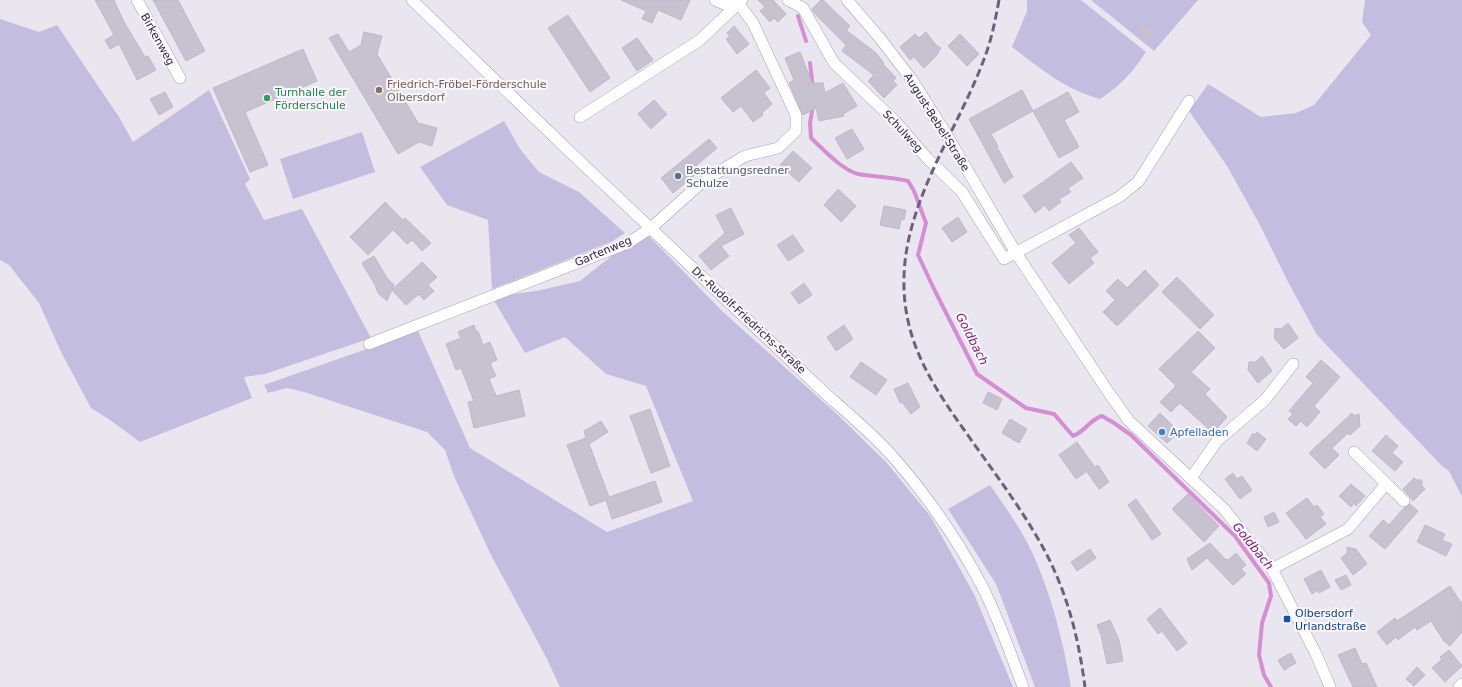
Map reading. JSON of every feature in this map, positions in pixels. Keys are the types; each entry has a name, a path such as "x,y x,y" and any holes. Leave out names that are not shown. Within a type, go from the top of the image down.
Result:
{"street":[{"name":"Birkenweg","path":"136,0 180,78"},
{"name":"Dr.-Rudolf-Friedrichs-Straße","path":"412,0 570,152 827,395 859,423 898,463 938,516 969,563 998,621 1023,687"},
{"path":"715,0 724,4 740,2"},
{"name":"Schulweg","path":"788,0 803,8 834,63 896,122 928,158 962,192 1004,259 1016,253"},
{"name":"August-Bebel-Straße","path":"846,0 879,36 912,80 945,132 1016,253 1102,384 1130,421 1224,509 1272,569 1316,654 1330,687"},
{"path":"580,117 700,40 740,2"},
{"name":"Gartenweg","path":"369,344 628,242 651,228 699,185 717,173 745,156 778,148 796,131 796,116 753,23 740,2"},
{"path":"1016,253 1119,197 1138,182 1189,101"},
{"path":"1191,478 1216,441 1265,400 1293,364"},
{"path":"1354,452 1404,501"},
{"path":"1272,569 1348,529 1386,484"},
{"path":"1459,687 1462,684"}],"shaded area":[{"path":"1027,0 1081,0 1146,52 1126,78 1100,99 1075,90 1053,78 1012,47 1027,11"},
{"path":"1091,0 1198,0 1154,51"},
{"path":"1365,0 1462,0 1462,497 1449,471 1442,466 1317,335 1288,282 1261,227 1227,166 1189,111 1208,84 1261,117 1296,113 1314,105 1371,35 1362,22"},
{"path":"0,19 39,32 57,25 119,117 133,142 209,90 250,179 245,184 264,220 302,209 371,338 265,374 244,377 252,398 140,442 91,408 61,352 39,303 9,265 0,260"},
{"path":"504,121 520,149 539,172 579,192 625,233 611,242 492,289 488,220 447,205 420,167"},
{"path":"362,132 375,172 293,199 280,159"},
{"path":"647,234 722,311 838,415 887,463 931,517 974,594 1013,687 560,687 546,657 491,555 454,476 445,450 427,432 304,392 287,388 268,393 264,385 418,331 470,448 607,532 693,501 646,386 606,374 565,337 525,353 492,297 536,291 580,281 628,243"},
{"path":"990,485 1023,534 1034,555 1058,626 1071,687 1035,687 996,584 948,509"}],"building":[{"path":"95,0 114,0 124,22 145,57 148,56 156,70 137,80 119,44 110,49 105,40 114,35"},
{"path":"153,0 178,0 205,51 186,61"},
{"path":"621,0 690,0 681,20 658,10 652,23 642,19 646,11"},
{"path":"758,0 773,0 786,14 778,22 774,18 770,22 760,11 765,7"},
{"path":"821,0 823,0 850,26 846,30 876,53 884,63 883,64 896,78 893,81 897,85 884,98 868,81 874,75 842,51 846,45 814,13 812,9"},
{"path":"568,15 610,78 590,92 548,28"},
{"path":"1143,23 1153,31 1147,39 1137,30"},
{"path":"734,26 749,44 737,54 726,39 730,36 727,33"},
{"name":"Friedrich-Fröbel-Förderschule Olbersdorf","path":"364,32 382,36 377,54 418,123 437,128 432,146 419,142 398,154 329,38 338,34 349,52 361,45"},
{"path":"926,32 936,45 941,48 936,56 924,68 914,57 910,60 900,47 915,34 919,38"},
{"path":"960,34 979,54 967,66 948,46"},
{"path":"637,38 653,60 637,71 622,48"},
{"name":"Turnhalle der Förderschule","path":"303,49 317,81 245,112 268,165 250,172 213,88"},
{"path":"800,52 812,83 823,83 825,93 843,83 857,106 843,114 844,116 819,121 816,108 803,115 789,83 794,80 785,58"},
{"path":"756,70 770,88 764,93 772,104 762,113 763,115 753,122 741,106 733,112 721,98"},
{"path":"1022,90 1033,111 991,134 1013,177 1004,183 969,119"},
{"path":"165,92 173,107 159,115 150,99"},
{"path":"1068,92 1079,112 1064,120 1079,147 1059,158 1033,111"},
{"path":"654,100 667,114 651,129 638,114"},
{"path":"852,129 864,149 847,159 835,138"},
{"path":"709,139 717,148 691,170 695,175 673,193 661,178"},
{"path":"793,151 812,168 799,182 780,165"},
{"path":"1071,162 1083,178 1068,188 1071,192 1059,199 1061,202 1049,211 1045,205 1035,213 1023,196"},
{"path":"838,189 856,206 841,222 824,205"},
{"path":"385,202 403,220 405,218 431,243 422,251 412,240 407,244 393,230 368,255 350,237"},
{"path":"884,206 906,210 904,220 901,219 899,229 880,225"},
{"path":"731,208 744,234 721,246 729,256 711,270 699,256 725,233 716,215"},
{"path":"958,217 967,232 952,242 942,228"},
{"path":"1079,228 1098,252 1090,258 1094,263 1069,284 1052,263 1076,243 1069,235"},
{"path":"793,235 804,251 788,261 777,245"},
{"path":"374,256 387,278 394,285 387,301 378,293 362,263"},
{"path":"422,262 437,277 428,285 434,291 424,300 419,294 406,305 392,290"},
{"path":"1145,270 1159,285 1117,326 1103,312 1115,300 1106,291 1118,279 1127,288"},
{"path":"1177,277 1214,315 1200,329 1162,292"},
{"path":"804,283 812,295 799,304 791,293"},
{"path":"1288,323 1298,338 1284,349 1274,338 1275,328 1281,329"},
{"path":"474,325 483,345 490,342 497,360 490,363 496,376 489,379 496,396 519,390 525,416 474,428 468,402 474,401 461,368 456,370 446,344 461,338 458,332"},
{"path":"844,325 853,339 836,351 827,337"},
{"path":"1198,331 1215,348 1191,372 1210,389 1205,394 1227,417 1213,433 1180,403 1171,412 1160,402 1176,386 1159,369"},
{"path":"1262,356 1272,371 1258,383 1248,370 1249,362 1255,362"},
{"path":"1321,360 1340,377 1314,406 1320,412 1307,427 1301,421 1296,426 1288,419 1293,414 1289,411 1313,383 1306,377"},
{"path":"861,362 887,380 876,395 850,377"},
{"path":"908,383 920,407 911,414 902,402 900,403 894,389"},
{"path":"988,392 1002,399 997,410 983,403"},
{"path":"650,409 670,466 651,473 630,416"},
{"path":"1160,413 1179,432 1167,443 1148,426"},
{"path":"1352,413 1354,416 1359,414 1360,426 1350,435 1348,433 1332,448 1339,455 1325,469 1309,453"},
{"path":"1010,419 1027,429 1019,443 1002,433"},
{"path":"601,421 608,432 589,444 609,497 655,481 662,502 612,519 606,500 590,506 567,445 586,438 584,431"},
{"path":"1257,432 1266,439 1257,451 1247,443 1253,433 1255,435"},
{"path":"1386,435 1398,446 1392,453 1403,462 1395,471 1372,451"},
{"path":"1077,442 1094,466 1076,479 1059,455"},
{"path":"1098,465 1109,482 1099,489 1087,472"},
{"path":"1233,473 1237,479 1242,476 1252,490 1240,499 1225,479"},
{"path":"1414,478 1417,480 1422,480 1422,486 1425,489 1413,501 1403,489"},
{"path":"1351,484 1365,496 1356,506 1354,503 1351,507 1339,496"},
{"path":"1188,494 1219,526 1204,542 1172,509"},
{"path":"1307,498 1314,507 1317,505 1324,514 1320,517 1326,524 1306,539 1286,513"},
{"path":"1136,499 1161,534 1152,540 1128,505"},
{"path":"1410,504 1418,511 1385,549 1369,536 1383,520 1389,525 1404,508"},
{"path":"1274,512 1279,522 1268,527 1264,517"},
{"path":"1425,525 1445,534 1442,540 1452,544 1446,556 1417,542"},
{"path":"1210,543 1226,560 1236,553 1246,565 1241,569 1246,574 1233,585 1207,558 1192,570 1187,559"},
{"path":"1347,547 1356,549 1367,564 1353,575 1341,558 1347,553"},
{"path":"1090,549 1096,558 1077,571 1071,562"},
{"path":"1321,570 1330,587 1319,593 1318,590 1312,594 1304,579"},
{"path":"1346,575 1351,585 1341,590 1335,580"},
{"path":"1450,586 1462,604 1462,632 1450,646 1444,641 1431,621 1417,630 1415,627 1398,640 1396,637 1387,645 1377,632 1395,618 1397,621"},
{"path":"1160,608 1187,643 1177,651 1162,631 1158,634 1147,619"},
{"path":"1110,620 1119,640 1123,661 1107,664 1101,635 1097,625"},
{"path":"1355,648 1362,664 1366,663 1377,687 1353,687 1338,655"},
{"path":"1449,650 1462,666 1445,682 1432,668 1442,659 1440,657"},
{"path":"1291,653 1296,663 1284,670 1278,660"},
{"path":"1417,667 1425,675 1414,686 1406,679"}],"waterway":[{"name":"Goldbach","path":"798,16 806,41"},
{"name":"Goldbach","path":"810,63 813,89"},
{"name":"Goldbach","path":"813,105 810,123 811,138 839,164 858,174 908,181 914,191 926,223 918,255 977,374 1026,408 1054,414 1073,436 1094,420 1102,416 1114,423 1131,435 1235,536 1269,583 1271,596 1262,623 1259,655 1264,675 1271,687"}],"railway":[{"path":"999,0 988,48 965,104 937,160 914,218 907,247 904,277 905,300 908,321 914,341 931,379 954,416 1021,510 1047,555 1063,591 1069,609 1085,687"}],"place":[{"name":"Friedrich-Fröbel-Förderschule Olbersdorf","path":"379,90"},
{"name":"Turnhalle der Förderschule","path":"267,98"},
{"name":"Bestattungsredner Schulze","path":"678,176"},
{"name":"Apfelladen","path":"1162,432"},
{"name":"Olbersdorf Urlandstraße","path":"1287,619"}]}
